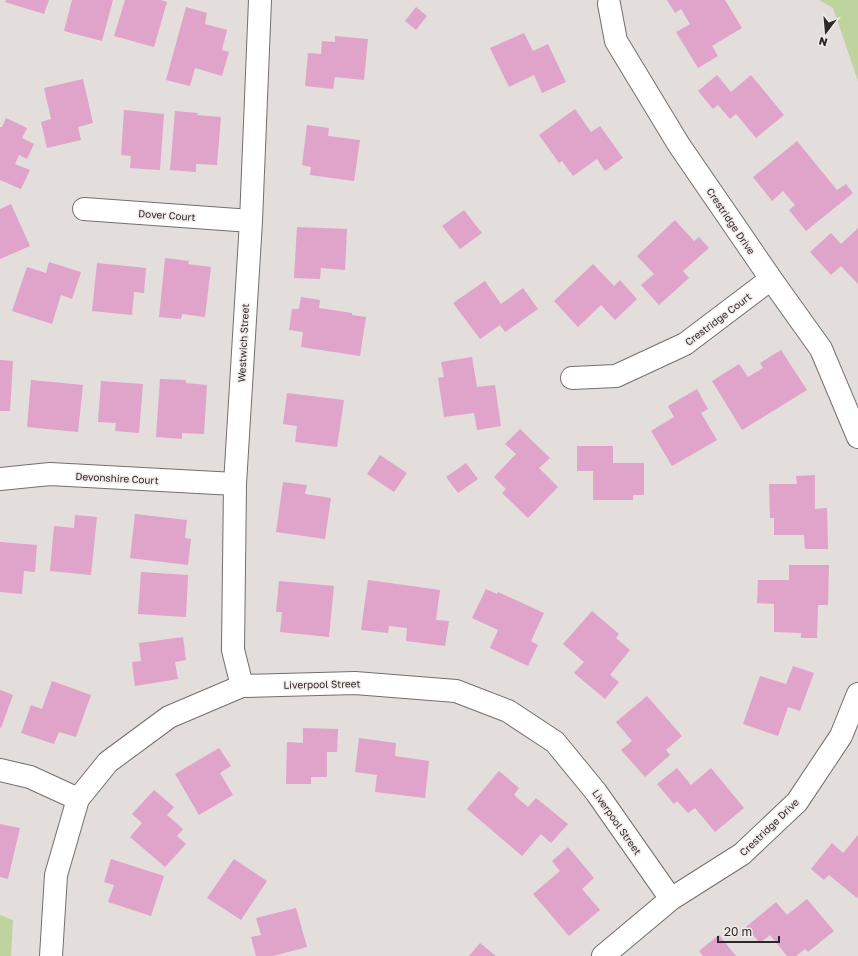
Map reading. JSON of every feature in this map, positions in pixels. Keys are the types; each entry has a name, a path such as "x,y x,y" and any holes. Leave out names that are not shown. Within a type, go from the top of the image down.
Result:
{"street":[{"name":"Westwich Street","path":"242,686 233,650 235,484 251,221 260,0"},
{"name":"Crestridge Drive","path":"609,4 616,41 679,145 771,279 822,349 858,436"},
{"name":"Dover Court","path":"84,209 251,221"},
{"name":"Crestridge Court","path":"572,378 616,376 685,344 771,279"},
{"name":"Devonshire Court","path":"0,479 50,474 235,484"},
{"name":"Liverpool Street","path":"56,956 56,875 78,799 108,762 169,717 242,686 354,683 456,691 508,711 555,742 596,792 671,900"},
{"name":"Crestridge Drive","path":"603,956 671,900 742,854 797,802 841,736 858,694"},
{"path":"0,770 30,777 78,799"}],"green space":[{"path":"819,0 858,0 858,81 833,8"},
{"path":"0,915 13,920 11,956 0,956"}],"building":[{"path":"6,0 49,0 44,14 5,2"},
{"path":"72,0 113,0 102,41 64,31"},
{"path":"125,0 161,0 167,2 154,47 114,36"},
{"path":"667,0 725,0 742,28 712,46 718,56 698,68 676,32 690,24 681,9 675,13"},
{"path":"186,7 207,13 205,24 227,30 222,50 229,52 222,76 195,68 190,86 166,80"},
{"path":"416,7 427,16 416,30 405,21"},
{"path":"524,33 533,51 548,44 566,82 542,93 534,75 509,87 490,48"},
{"path":"335,36 368,39 364,80 335,77 333,89 305,86 308,53 321,54 322,41 335,42"},
{"path":"717,75 731,92 751,75 784,115 756,138 736,114 730,119 718,105 713,109 698,91"},
{"path":"83,79 93,123 78,127 81,140 47,148 41,122 51,119 44,88"},
{"path":"575,109 591,132 600,126 623,158 605,171 597,159 573,176 562,161 559,163 539,135"},
{"path":"124,110 164,114 160,170 130,168 131,156 121,155"},
{"path":"175,111 221,117 217,165 196,164 196,172 170,170"},
{"path":"6,118 27,128 22,138 34,144 27,159 19,155 15,164 30,170 21,189 0,180 0,127 2,127"},
{"path":"307,125 329,128 328,136 360,140 354,181 310,175 311,167 302,165"},
{"path":"797,141 837,190 846,184 853,193 806,231 789,210 795,205 783,191 772,201 753,177"},
{"path":"11,204 30,246 0,259 0,209"},
{"path":"464,210 482,233 460,249 442,226"},
{"path":"675,220 694,241 699,237 709,248 683,271 689,278 659,305 641,285 654,274 637,256"},
{"path":"297,227 347,229 345,270 321,268 320,279 294,278"},
{"path":"858,228 858,284 841,266 831,275 810,252 831,233 841,244"},
{"path":"165,258 189,261 188,264 211,267 205,317 182,314 181,319 159,317"},
{"path":"49,262 81,272 72,299 61,295 52,324 12,311 27,267 46,273"},
{"path":"97,263 146,268 144,293 134,292 132,315 92,311"},
{"path":"593,264 614,286 620,280 637,299 615,320 601,305 578,327 554,301"},
{"path":"485,281 501,304 523,288 538,309 505,332 500,325 480,339 453,303"},
{"path":"301,297 320,300 319,308 352,313 352,315 366,317 360,356 301,347 303,332 289,330 292,309 299,309"},
{"path":"781,350 807,390 742,430 712,381 739,364 748,377 763,368 760,363"},
{"path":"472,357 477,387 495,385 501,426 477,430 474,413 444,417 438,378 444,377 441,362"},
{"path":"0,360 13,361 10,411 0,411"},
{"path":"160,379 186,380 186,383 207,385 204,434 182,433 182,439 156,437"},
{"path":"31,380 83,385 78,432 27,427"},
{"path":"101,381 143,384 139,433 115,431 116,423 98,422"},
{"path":"697,389 708,409 701,413 717,440 672,466 651,431 674,417 668,406"},
{"path":"287,393 344,400 337,447 295,442 297,426 283,424"},
{"path":"520,429 550,458 539,468 558,487 528,518 502,493 506,489 494,477 516,454 505,444"},
{"path":"577,446 613,446 613,463 644,463 644,495 633,495 633,500 593,500 593,471 577,471"},
{"path":"380,455 407,473 394,492 367,474"},
{"path":"466,463 478,479 458,493 446,477"},
{"path":"815,475 815,509 827,508 828,549 805,549 804,535 774,535 774,518 770,518 769,484 797,484 796,476"},
{"path":"283,482 307,485 305,494 331,498 325,539 276,532"},
{"path":"135,514 187,520 185,538 191,539 188,565 130,558"},
{"path":"75,515 97,517 91,575 50,571 54,526 74,528"},
{"path":"0,542 37,545 35,572 24,571 22,594 0,592"},
{"path":"789,565 829,565 828,605 818,605 817,638 801,638 801,633 774,632 774,604 757,603 758,580 789,580"},
{"path":"141,572 188,575 186,617 138,614"},
{"path":"368,580 440,590 436,620 449,621 445,646 406,641 407,628 389,626 388,633 361,630"},
{"path":"279,581 334,586 329,637 280,632 282,612 276,612"},
{"path":"486,589 497,594 498,592 544,613 531,641 538,645 528,666 490,648 498,630 472,618"},
{"path":"592,611 619,634 616,638 630,650 610,675 619,682 605,699 574,673 584,662 563,644"},
{"path":"183,637 186,660 175,662 178,679 135,686 132,662 141,661 139,643"},
{"path":"793,666 814,673 800,711 788,707 778,736 743,724 760,676 786,684"},
{"path":"52,681 91,695 76,737 59,732 54,744 21,733 31,705 42,709"},
{"path":"0,690 13,695 1,728 0,727"},
{"path":"647,696 682,736 666,750 670,755 645,777 621,750 632,741 616,722"},
{"path":"303,728 338,729 337,752 327,752 327,777 311,777 311,784 286,784 287,742 303,743"},
{"path":"359,738 396,743 395,756 429,761 425,798 375,792 377,775 355,772"},
{"path":"219,748 231,766 220,773 233,795 199,815 175,774"},
{"path":"677,768 691,785 711,768 744,808 715,832 695,808 688,813 677,801 674,804 657,784"},
{"path":"499,771 519,788 514,795 528,807 536,798 568,824 551,843 541,834 522,856 467,809"},
{"path":"154,790 174,807 167,815 183,829 177,836 186,844 165,867 130,837 142,823 132,814"},
{"path":"0,824 20,828 8,879 0,877"},
{"path":"858,835 857,898 829,875 824,880 811,869 832,843 843,853"},
{"path":"568,847 594,878 582,889 600,910 569,936 533,894 560,871 552,861"},
{"path":"111,859 164,876 151,916 108,902 114,885 104,882"},
{"path":"234,859 267,881 241,920 207,898"},
{"path":"807,899 834,931 808,952 805,949 796,956 787,956 770,935 760,943 746,927 776,902 787,915"},
{"path":"296,908 307,947 273,956 256,956 251,937 261,935 256,918"},
{"path":"719,935 736,956 703,956 699,951"},
{"path":"480,943 496,956 469,956"}]}
